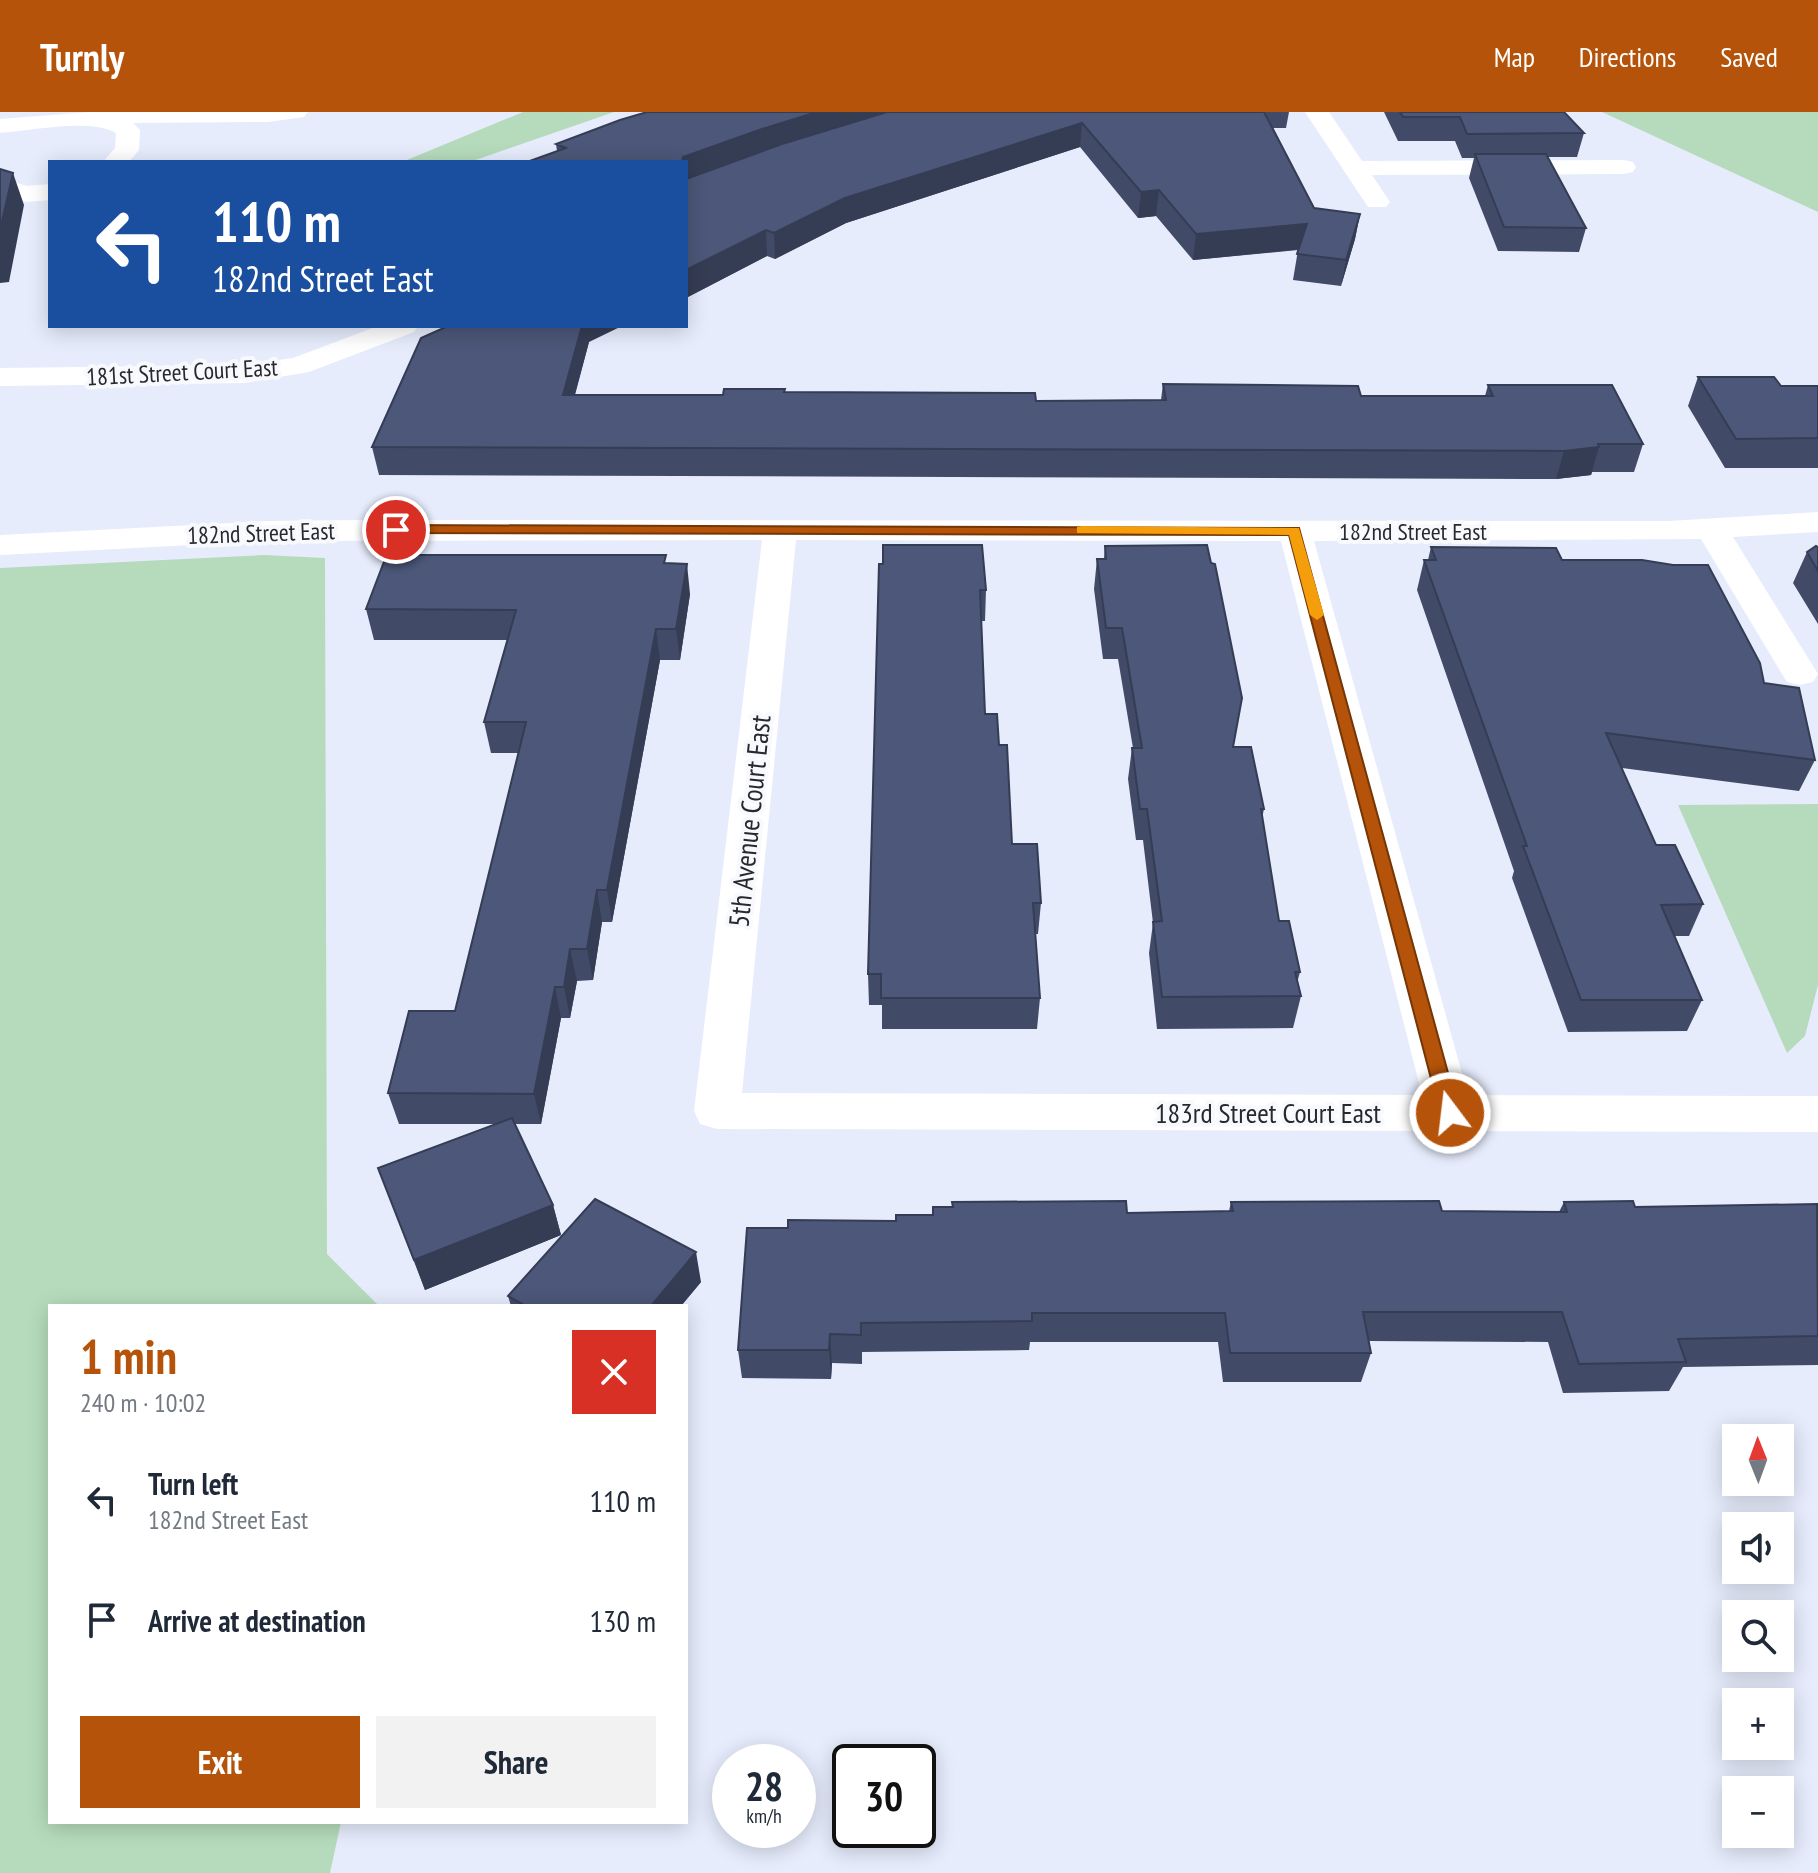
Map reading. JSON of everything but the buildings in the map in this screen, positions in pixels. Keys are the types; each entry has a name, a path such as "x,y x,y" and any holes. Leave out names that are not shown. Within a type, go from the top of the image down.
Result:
{"street":[{"path":"0,126 90,119 296,112"},
{"path":"1317,112 1377,202"},
{"path":"90,119 115,123 128,130 127,150 117,160"},
{"path":"1355,168 1624,167"},
{"path":"0,186 26,194 48,192"},
{"name":"181st Street Court East","path":"0,377 244,374 299,366 399,328"},
{"name":"182nd Street East","path":"0,545 268,531 1669,531 1818,522"},
{"path":"1711,528 1800,674"},
{"name":"5th Avenue Court East","path":"717,1111 780,530"},
{"path":"1295,531 1450,1113"},
{"name":"183rd Street Court East","path":"717,1111 1818,1114"}],"green space":[{"path":"523,112 614,112 476,160 407,160"},
{"path":"1602,112 1818,112 1818,212"},
{"path":"264,555 325,558 327,1254 377,1304 48,1304 48,1824 341,1824 330,1873 0,1873 0,568"},
{"path":"1818,804 1818,985 1805,1036 1787,1053 1678,805"}],"slow traffic":[{"path":"1082,530 1295,531 1317,615"}],"route":[{"path":"396,530 1295,531 1450,1113"}]}
